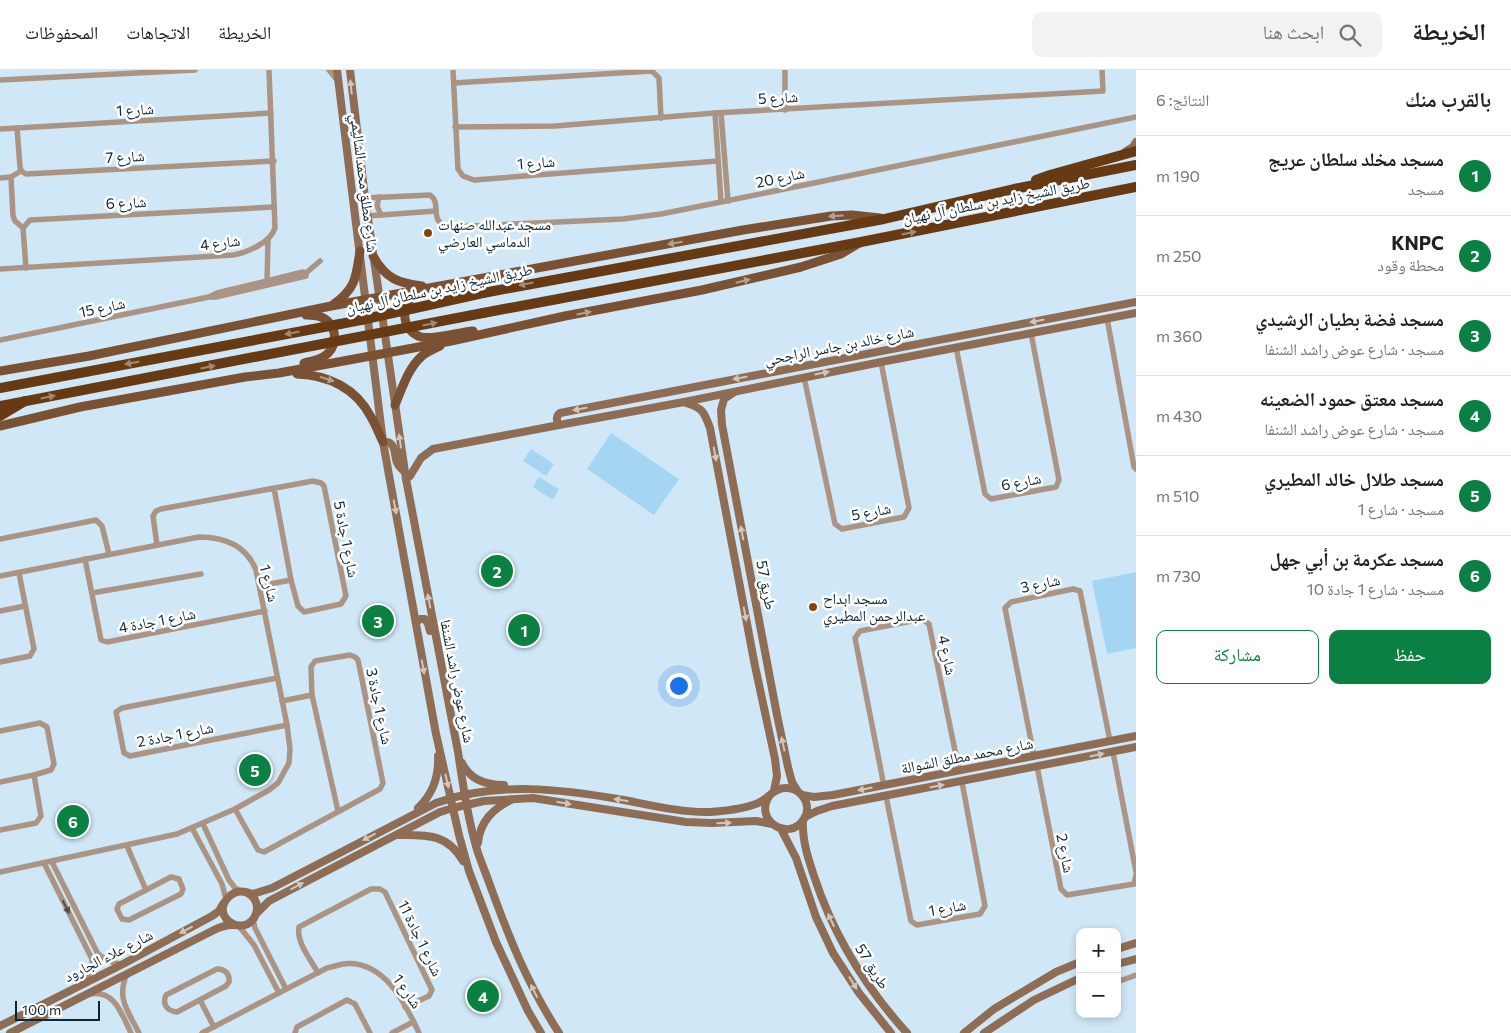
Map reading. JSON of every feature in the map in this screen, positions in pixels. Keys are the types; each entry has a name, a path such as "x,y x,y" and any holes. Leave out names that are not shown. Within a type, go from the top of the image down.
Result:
{"highway":[{"path":"1014,189 1050,174 1136,151"},
{"name":"طريق الشيخ زايد بن سلطان آل نهيان","path":"0,388 361,320 483,293 884,218 1014,189 1136,165"},
{"name":"طريق الشيخ زايد بن سلطان آل نهيان","path":"0,406 861,242 1136,187"},
{"path":"0,383 13,386"},
{"path":"0,416 25,401"}],"main road":[{"name":"طريق الشيخ زايد بن سلطان آل نهيان","path":"0,371 89,356 430,287 831,216 884,218"},
{"name":"طريق الشيخ زايد بن سلطان آل نهيان","path":"0,426 80,407 373,356 702,290 783,272 841,254 861,242"},
{"path":"332,306 350,290 360,251"},
{"path":"373,256 380,268 389,277 401,283 430,287"},
{"path":"550,265 419,292 411,297 406,305 405,319 410,330 427,338 565,316"},
{"path":"232,326 312,315 321,316 327,320 334,330 335,338 332,350 324,357 246,377"},
{"path":"395,406 404,383 416,362 423,354 451,341"},
{"path":"279,373 322,377 345,387 358,399 371,416 383,442"}],"street":[{"path":"0,80 195,70"},
{"path":"268,282 268,239 273,234 275,228 274,161 269,70"},
{"path":"329,70 338,81"},
{"name":"شارع مطلق محمدالشاليمي","path":"337,70 369,322"},
{"name":"شارع مطلق محمدالشاليمي","path":"350,70 357,140 382,318"},
{"name":"شارع 1","path":"453,70 458,169 463,176 474,180 718,161"},
{"path":"785,70 785,110"},
{"name":"شارع 5","path":"455,127 555,126 718,113 1103,91 1102,70"},
{"path":"454,83 652,71 659,78 661,118"},
{"name":"شارع 1","path":"0,129 271,113"},
{"path":"718,113 718,161 721,202"},
{"path":"718,113 728,201"},
{"name":"شارع 20","path":"365,198 430,195 434,200 436,217 440,223 453,227 623,219 728,201 1136,117"},
{"path":"0,178 11,177 21,171 17,128"},
{"path":"346,140 349,143 357,140"},
{"path":"1123,154 1133,147 1136,142"},
{"name":"شارع 7","path":"21,171 26,174 274,161"},
{"path":"11,177 13,216 15,221 23,228 26,268"},
{"path":"379,197 377,206 381,215"},
{"name":"شارع 6","path":"23,228 30,220 274,207"},
{"path":"367,216 436,211"},
{"name":"شارع 4","path":"0,269 233,255 248,251 268,239"},
{"path":"306,273 320,261"},
{"name":"شارع 15","path":"209,297 218,293 306,273"},
{"name":"شارع 15","path":"0,340 209,297 219,297 304,277 306,273"},
{"name":"شارع خالد بن جاسر الراجحي","path":"559,425 557,419 560,413 1136,302"},
{"name":"شارع خالد بن جاسر الراجحي","path":"405,475 410,476 421,458 433,450 1136,312"},
{"path":"1077,313 1074,318 1078,324"},
{"path":"1059,317 1061,319 1061,327"},
{"name":"شارع عوض راشد الشنفا","path":"382,318 405,475 458,752 464,794 478,853 521,965 541,1005 559,1033"},
{"path":"1107,318 1134,468 1136,469"},
{"name":"شارع عوض راشد الشنفا","path":"369,322 383,442 436,734 459,835 469,871 496,942 528,1011 542,1033"},
{"name":"شارع 6","path":"956,347 985,494 991,499 1056,487 1059,480 1031,333"},
{"name":"شارع 5","path":"804,377 835,524 842,529 904,517 909,508 881,362"},
{"name":"طريق 57","path":"737,391 724,399 721,410 722,425 777,715 792,782 799,793"},
{"name":"طريق 57","path":"684,402 697,406 704,413 710,428 777,776 772,793"},
{"path":"710,428 714,423 722,425"},
{"path":"383,442 392,444 397,462 405,475"},
{"name":"شارع 1 جادة 5","path":"157,545 153,516 156,511 171,507 274,488 313,481 321,483 324,486 346,596 341,604 304,612 298,606 290,580 274,488"},
{"path":"0,539 96,520 102,526 109,554"},
{"name":"شارع 1","path":"0,576 199,537 213,537 225,540 236,546 247,553 256,570 287,725 290,749 289,763 278,783 269,790 203,824 177,834 127,846 0,872"},
{"name":"شارع 1 جادة 4","path":"86,559 101,640 107,642 264,611"},
{"path":"0,662 30,656 34,649 18,573"},
{"path":"92,593 201,574"},
{"path":"260,586 290,580"},
{"name":"شارع 3","path":"1034,756 1005,608 1011,602 1073,589 1080,592 1110,741"},
{"path":"0,611 25,606"},
{"path":"416,622 420,618 427,621 440,676 446,692"},
{"name":"شارع 4","path":"884,786 855,638 860,631 922,619 929,624 959,770"},
{"name":"شارع 1 جادة 3","path":"234,809 258,850 264,852 380,789 383,783 358,660 350,655 315,661 311,668 312,695 338,811"},
{"name":"شارع 1 جادة 2","path":"277,678 122,708 116,712 124,753 130,756 287,725"},
{"path":"282,701 312,695"},
{"path":"766,716 773,718 777,715"},
{"path":"0,731 40,723 47,727 54,764 51,770 0,782"},
{"path":"769,729 775,725 780,727"},
{"path":"412,814 426,800 434,787 438,769 436,734"},
{"name":"شارع محمد مطلق الشوالة","path":"799,793 814,798 1136,736"},
{"path":"1079,747 1076,753 1080,759"},
{"name":"شارع محمد مطلق الشوالة","path":"804,819 817,811 832,806 1136,747"},
{"path":"1058,751 1064,752 1065,755 1061,762"},
{"path":"458,752 469,774 482,782 496,785 525,785 541,789"},
{"name":"شارع 2","path":"1037,766 1061,889 1067,896 1134,884 1136,874 1113,752"},
{"path":"0,830 36,823 41,816 34,775"},
{"name":"شارع 1","path":"886,796 911,921 917,925 980,914 985,906 962,782"},
{"path":"192,828 222,884 225,916 229,922 237,925 248,924 268,902 440,812 467,804 515,798 532,798 686,822 712,824 756,821 772,824 781,829 793,828 804,819 807,806 799,793 787,788 780,788 755,804 707,812 561,790 499,789 464,794 451,797 412,814 272,888 253,894 244,892 233,893 225,901"},
{"path":"772,793 766,802 765,810 772,824"},
{"path":"478,853 479,833 485,820 497,807 515,798"},
{"path":"645,816 645,810 697,816 707,812"},
{"name":"طريق 57","path":"804,819 803,831 807,854 829,916 844,945 879,1001 907,1033"},
{"path":"203,824 229,880 235,888 254,899 257,906 255,928 286,989"},
{"name":"طريق 57","path":"781,829 796,858 816,917 833,953 859,993 891,1033"},
{"path":"396,835 435,836 457,850 469,871"},
{"path":"127,846 146,890"},
{"path":"52,862 98,954 113,964 123,964"},
{"path":"44,863 92,958 92,966 88,975 78,986"},
{"path":"171,877 179,879 183,889 181,894 129,920 122,919 118,906 146,890 171,877"},
{"name":"شارع 1 جادة 11","path":"318,973 300,940 298,927 372,889 380,889 386,892 432,990 429,996 405,1008"},
{"name":"شارع علاء الجارود","path":"0,1026 123,964 212,916 219,911 225,901"},
{"path":"237,925 254,945 279,993"},
{"name":"شارع علاء الجارود","path":"10,1033 214,930 237,925"},
{"path":"1121,948 1136,944"},
{"path":"833,953 840,950 844,945"},
{"path":"1121,963 1136,959"},
{"name":"شارع 1","path":"202,1033 327,968 343,964 366,967 376,971 385,979 395,990 419,1033"},
{"path":"964,1033 994,1009 1056,972 1076,964"},
{"path":"217,969 226,972 229,979 226,986 200,1000 177,1012 169,1010 164,1000 166,995 217,969"},
{"path":"127,974 122,984 124,1002 139,1033"},
{"path":"1121,981 1136,975"},
{"path":"984,1033 1034,1000 1076,980"},
{"path":"84,996 96,993 105,994 111,998 117,1005 131,1033"},
{"path":"200,1000 214,1026"},
{"path":"295,1033 297,1026 347,1000 355,1004 370,1033"},
{"path":"392,1033 414,1022"}],"shaded area":[{"path":"611,433 679,479 654,515 587,469"},
{"path":"531,449 554,464 546,476 523,461"},
{"path":"539,477 559,489 553,500 533,487"},
{"path":"1136,572 1136,648 1107,654 1092,581"}],"place":[{"name":"مسجد عبدالله صنهات الدماسي العارضي","path":"428,233"},
{"name":"KNPC","path":"497,571"},
{"name":"مسجد ابداح عبدالرحمن المطيري","path":"813,607"},
{"name":"مسجد فضة بطيان الرشيدي","path":"378,621"},
{"name":"مسجد مخلد سلطان عريج","path":"524,630"},
{"name":"مسجد طلال خالد المطيري","path":"255,770"},
{"name":"مسجد عكرمة بن أبي جهل","path":"73,821"},
{"name":"مسجد معتق حمود الضعينه","path":"483,996"}]}
